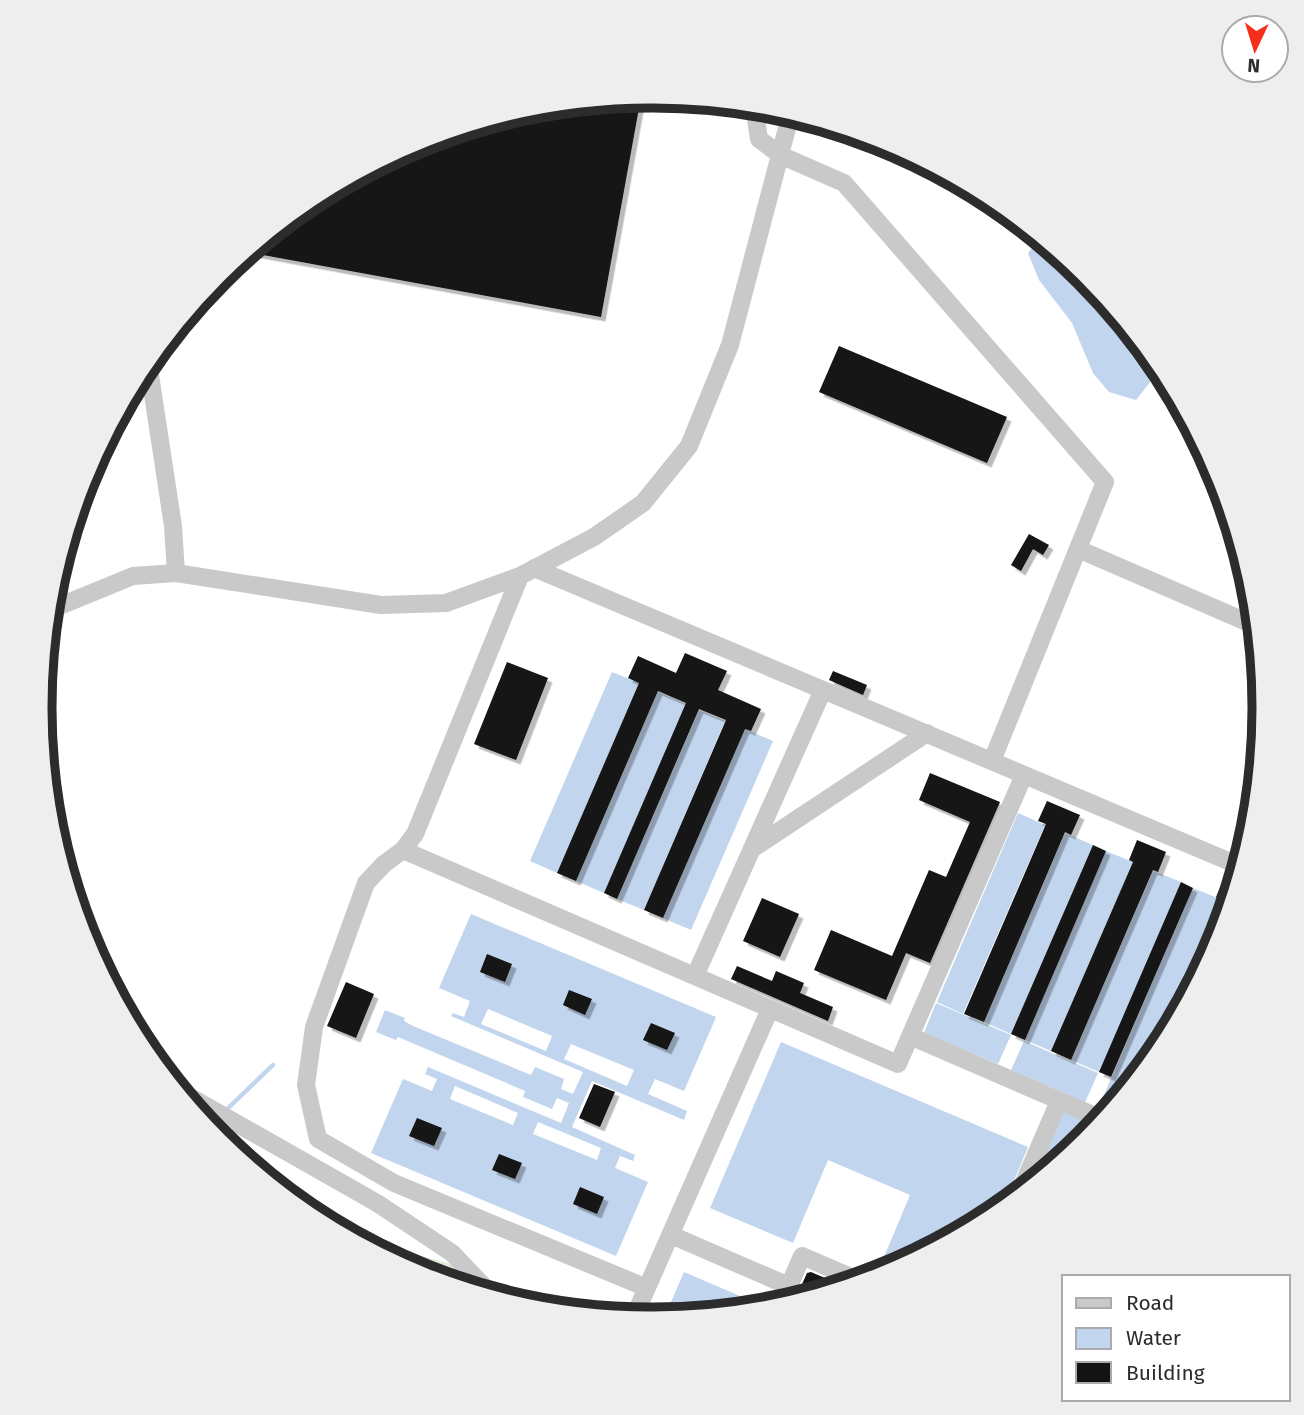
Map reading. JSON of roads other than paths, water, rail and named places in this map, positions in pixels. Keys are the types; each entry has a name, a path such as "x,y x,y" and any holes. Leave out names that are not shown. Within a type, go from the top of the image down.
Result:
{"lane":[{"path":"756,118 759,139 780,155 844,183 1105,482 992,761"},
{"path":"62,605 133,576 176,573 381,605 446,603 527,572 594,537 643,503 689,446 730,345 788,124"},
{"path":"150,380 173,526 176,573"},
{"path":"1077,549 1245,621"},
{"path":"527,572 823,690 1231,862"},
{"path":"527,572 415,834 403,850 384,864 366,883 314,1027 306,1085 318,1139 394,1184 647,1288"},
{"path":"695,976 823,690"},
{"path":"751,850 927,733"},
{"path":"403,850 898,1064 1024,775"},
{"path":"639,1307 770,1009"},
{"path":"910,1036 1092,1115"},
{"path":"1027,1174 1059,1101"},
{"path":"201,1103 376,1203 452,1253 479,1281"},
{"path":"671,1235 789,1286"},
{"path":"787,1291 802,1256 846,1275"}],"water":[{"path":"1034,246 1047,257 1103,312 1128,343 1153,379 1136,400 1109,392 1093,373 1072,323 1039,280 1028,253"},
{"path":"612,672 639,683 557,873 530,861"},
{"path":"658,692 686,704 604,893 576,881"},
{"path":"699,710 725,721 644,910 617,899"},
{"path":"745,729 773,741 691,930 663,918"},
{"path":"1018,813 1045,825 963,1014 937,1002"},
{"path":"1065,833 1093,845 1011,1034 984,1022"},
{"path":"1106,851 1133,862 1051,1051 1025,1040"},
{"path":"1153,871 1181,882 1099,1072 1071,1060"},
{"path":"1193,888 1220,899 1184,984 1171,1007 1128,1072 1098,1108"},
{"path":"471,914 716,1017 684,1091 655,1079 648,1094 687,1111 684,1120 592,1081 572,1127 635,1155 633,1161 620,1156 615,1168 648,1182 616,1256 371,1153 403,1079 432,1091 437,1079 425,1074 428,1067 561,1123 569,1103 557,1098 552,1109 523,1097 525,1091 398,1037 396,1040 376,1032 385,1010 405,1018 404,1021 413,1026 531,1075 535,1067 564,1079 561,1089 573,1094 583,1072 451,1016 453,1013 464,1017 470,1001 439,988","holes":["488,1009 552,1036 546,1051 481,1024","571,1044 634,1070 627,1086 564,1059","455,1086 518,1113 513,1125 450,1099","538,1122 601,1148 597,1160 533,1134"]},
{"path":"936,1003 1011,1035 998,1064 924,1033"},
{"path":"1024,1041 1098,1073 1083,1107 1069,1095 1011,1070"},
{"path":"781,1042 1028,1147 1011,1187 952,1227 883,1260 910,1195 828,1160 793,1243 710,1208"},
{"path":"1065,1108 1088,1118 1076,1131 1041,1163"},
{"path":"684,1272 747,1299 691,1306 669,1307"}],"waterway":[{"path":"224,1112 273,1065"}]}
